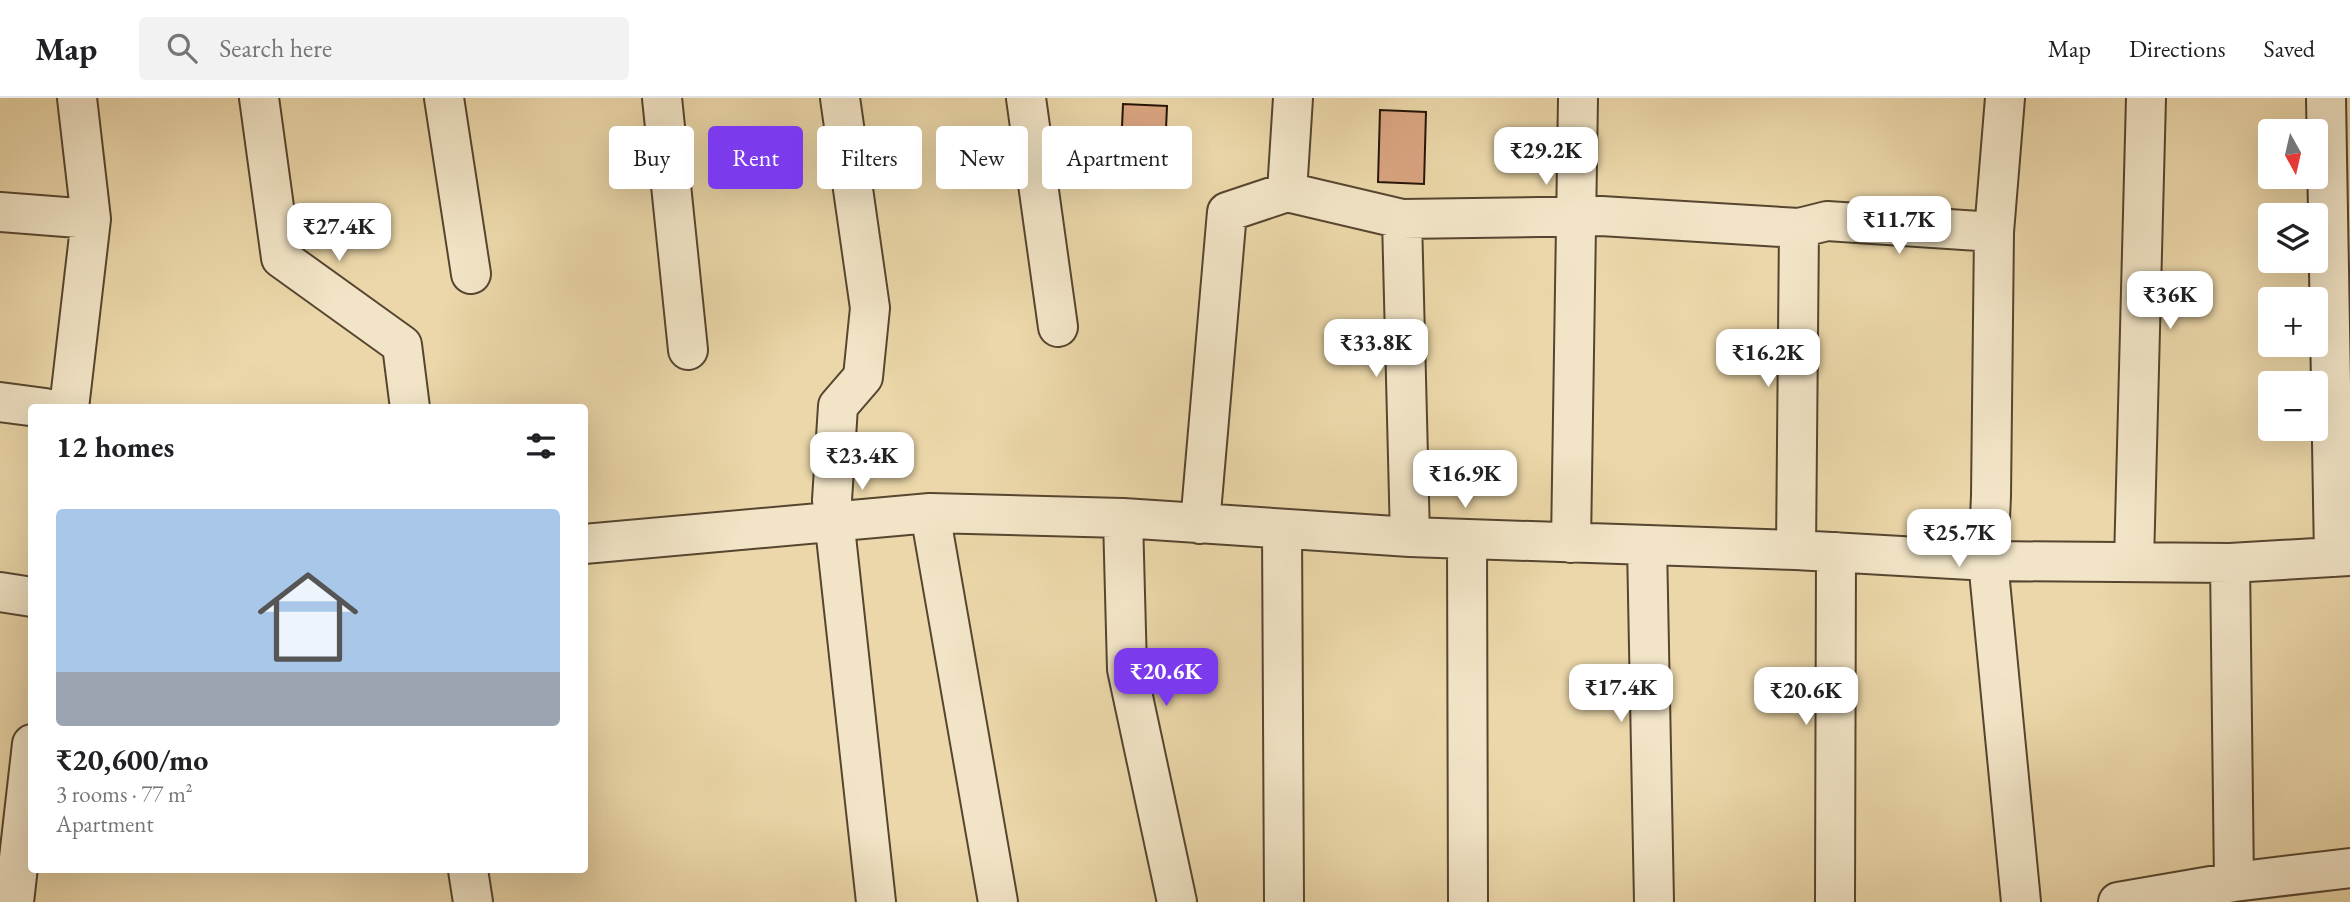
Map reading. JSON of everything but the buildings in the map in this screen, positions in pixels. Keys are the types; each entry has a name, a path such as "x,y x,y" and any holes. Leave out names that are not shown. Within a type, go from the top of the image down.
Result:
{"street":[{"path":"69,404 90,219 77,98"},
{"path":"259,98 281,258 402,345 409,404"},
{"path":"444,98 471,274"},
{"path":"662,98 688,350"},
{"path":"841,98 870,308 863,377 838,406 832,500 876,902"},
{"path":"1026,98 1058,327"},
{"path":"1287,192 1293,98"},
{"path":"1571,543 1578,98"},
{"path":"2005,98 1994,232 1988,561 2021,902"},
{"path":"2134,562 2146,98"},
{"path":"588,544 930,513 1123,517 1467,540 1796,550 1988,561 2230,563 2342,556 2326,98"},
{"path":"1200,524 1227,212 1287,192 1402,219 1601,216 1800,228 1827,221 1994,232"},
{"path":"0,212 90,219"},
{"path":"1402,219 1410,537"},
{"path":"1796,550 1800,228"},
{"path":"0,402 28,406"},
{"path":"930,513 998,902"},
{"path":"1123,517 1127,669 1177,902"},
{"path":"1282,529 1284,902"},
{"path":"1467,540 1468,902"},
{"path":"1647,545 1654,902"},
{"path":"1835,902 1836,552"},
{"path":"2230,563 2234,882"},
{"path":"0,592 28,596"},
{"path":"14,902 13,783 28,752"},
{"path":"468,873 472,902"},
{"path":"2118,902 2190,896 2234,882 2350,874"}]}
